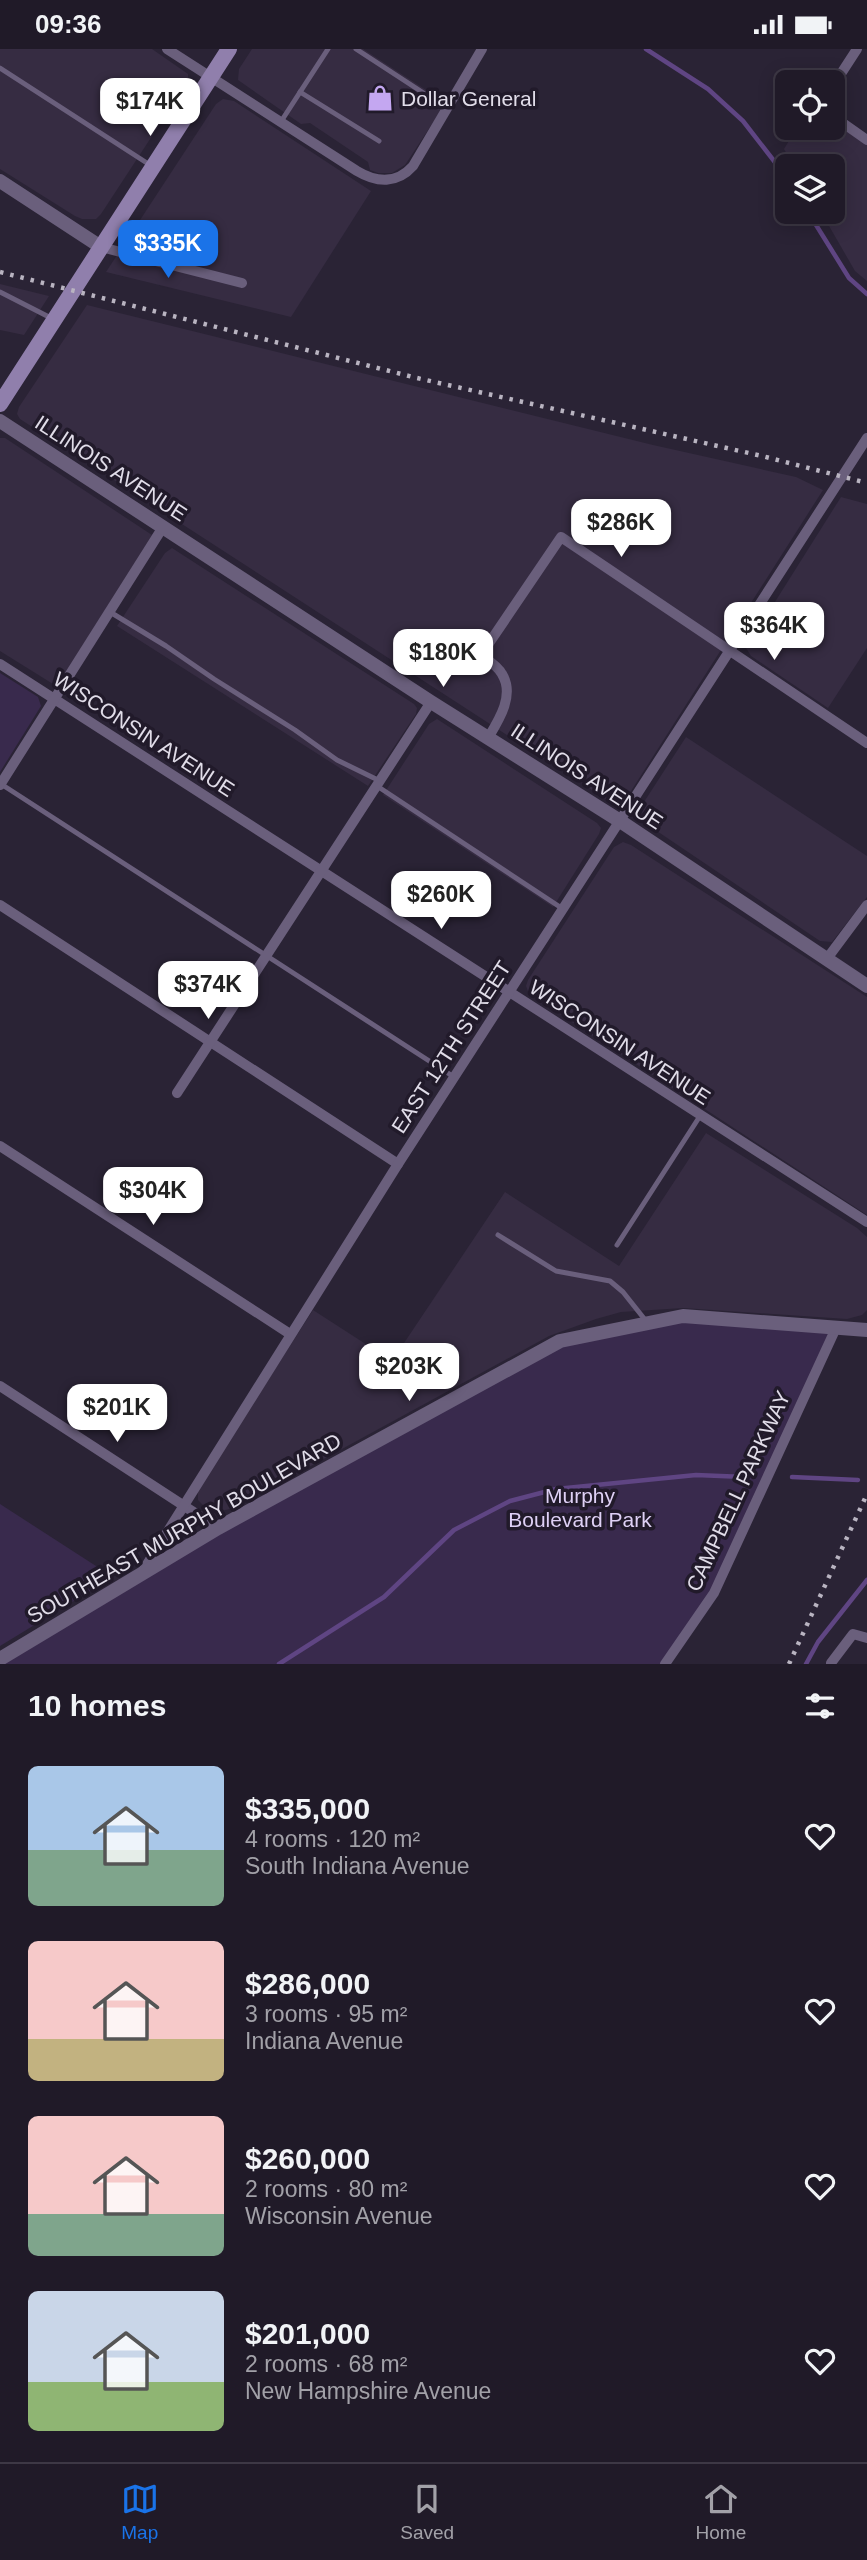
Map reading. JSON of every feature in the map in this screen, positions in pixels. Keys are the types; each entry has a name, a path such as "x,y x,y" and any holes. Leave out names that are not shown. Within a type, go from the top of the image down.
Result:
{"main road":[{"path":"0,404 229,49"}],"street":[{"path":"173,51 363,174 380,181 410,171 482,49"},
{"path":"843,70 857,49"},
{"path":"845,124 867,140"},
{"path":"0,181 102,247 242,283"},
{"name":"ILLINOIS AVENUE","path":"0,421 431,702 620,821 867,986"},
{"name":"EAST 12TH STREET","path":"141,1574 398,1164 867,438"},
{"path":"0,784 163,527"},
{"path":"488,738 498,722 507,694 502,673 481,655 561,537 867,743"},
{"name":"WISCONSIN AVENUE","path":"0,664 867,1222"},
{"path":"177,1093 431,702"},
{"path":"0,905 398,1164"},
{"path":"826,960 867,905"},
{"path":"0,1146 290,1334"},
{"name":"SOUTHEAST MURPHY BOULEVARD","path":"0,1659 218,1528 561,1341 683,1317 867,1330"},
{"name":"CAMPBELL PARKWAY","path":"665,1664 714,1593 836,1328"},
{"path":"0,1386 218,1528"},
{"path":"831,1663 853,1634 867,1638"}],"lane":[{"path":"282,120 328,49"},
{"path":"356,49 448,109"},
{"path":"0,68 153,167"},
{"path":"300,92 379,142"},
{"path":"0,292 54,320"},
{"path":"110,613 295,730 337,761 379,784 563,909"},
{"path":"0,784 454,1077"},
{"path":"617,1245 700,1116"},
{"path":"498,1235 556,1271 610,1281 623,1292 648,1323"}],"shaded area":[{"path":"0,49 152,49 188,74 188,81 96,219 75,216 0,169"},
{"path":"252,49 363,49 446,103 405,165 392,173 378,173 370,170 368,162 310,123 301,124 238,80 239,69"},
{"path":"223,99 234,101 371,191 291,317 106,272 216,104"},
{"path":"845,122 867,136 867,281 855,271 828,224 845,224 845,154 787,154 784,149 790,140 845,140"},
{"path":"0,284 49,296 24,335 0,330"},
{"path":"87,305 653,445 796,477 823,490 624,802 615,805 20,419 17,414 19,407"},
{"path":"0,438 5,438 152,535 61,680 53,684 0,651"},
{"path":"841,497 867,504 867,648 828,708 751,656 746,648"},
{"path":"172,548 414,704 417,708 416,714 368,786 117,626 165,553"},
{"path":"437,719 601,828 553,907 383,795 429,724"},
{"path":"686,737 867,856 867,897 832,942 820,941 645,823 642,811 644,802"},
{"path":"623,842 867,997 867,1215 529,994 526,986 528,980 614,847"},
{"path":"706,1133 857,1228 867,1237 867,1310 862,1315 847,1319 683,1308 621,1312 549,1336 234,1508 221,1511 203,1505 198,1500 198,1489 313,1310 392,1361 505,1192 619,1266"}],"green space":[{"path":"0,673 38,697 41,706 0,772"},
{"name":"Murphy Boulevard Park","path":"683,1316 836,1328 714,1593 665,1664 0,1664 0,1659 560,1341"},
{"path":"0,1504 113,1577 0,1646"}],"waterway":[{"path":"646,49 708,89 743,121 775,162"},
{"path":"815,224 849,278 867,294"},
{"path":"279,1664 384,1597 454,1530 510,1501 556,1489 696,1475 745,1477"},
{"path":"792,1477 858,1480"},
{"path":"806,1664 818,1642 867,1580"}],"railway":[{"path":"0,272 417,378 762,456 867,483"},
{"path":"789,1664 867,1494"}],"place":[{"name":"Dollar General","path":"380,98"}]}
